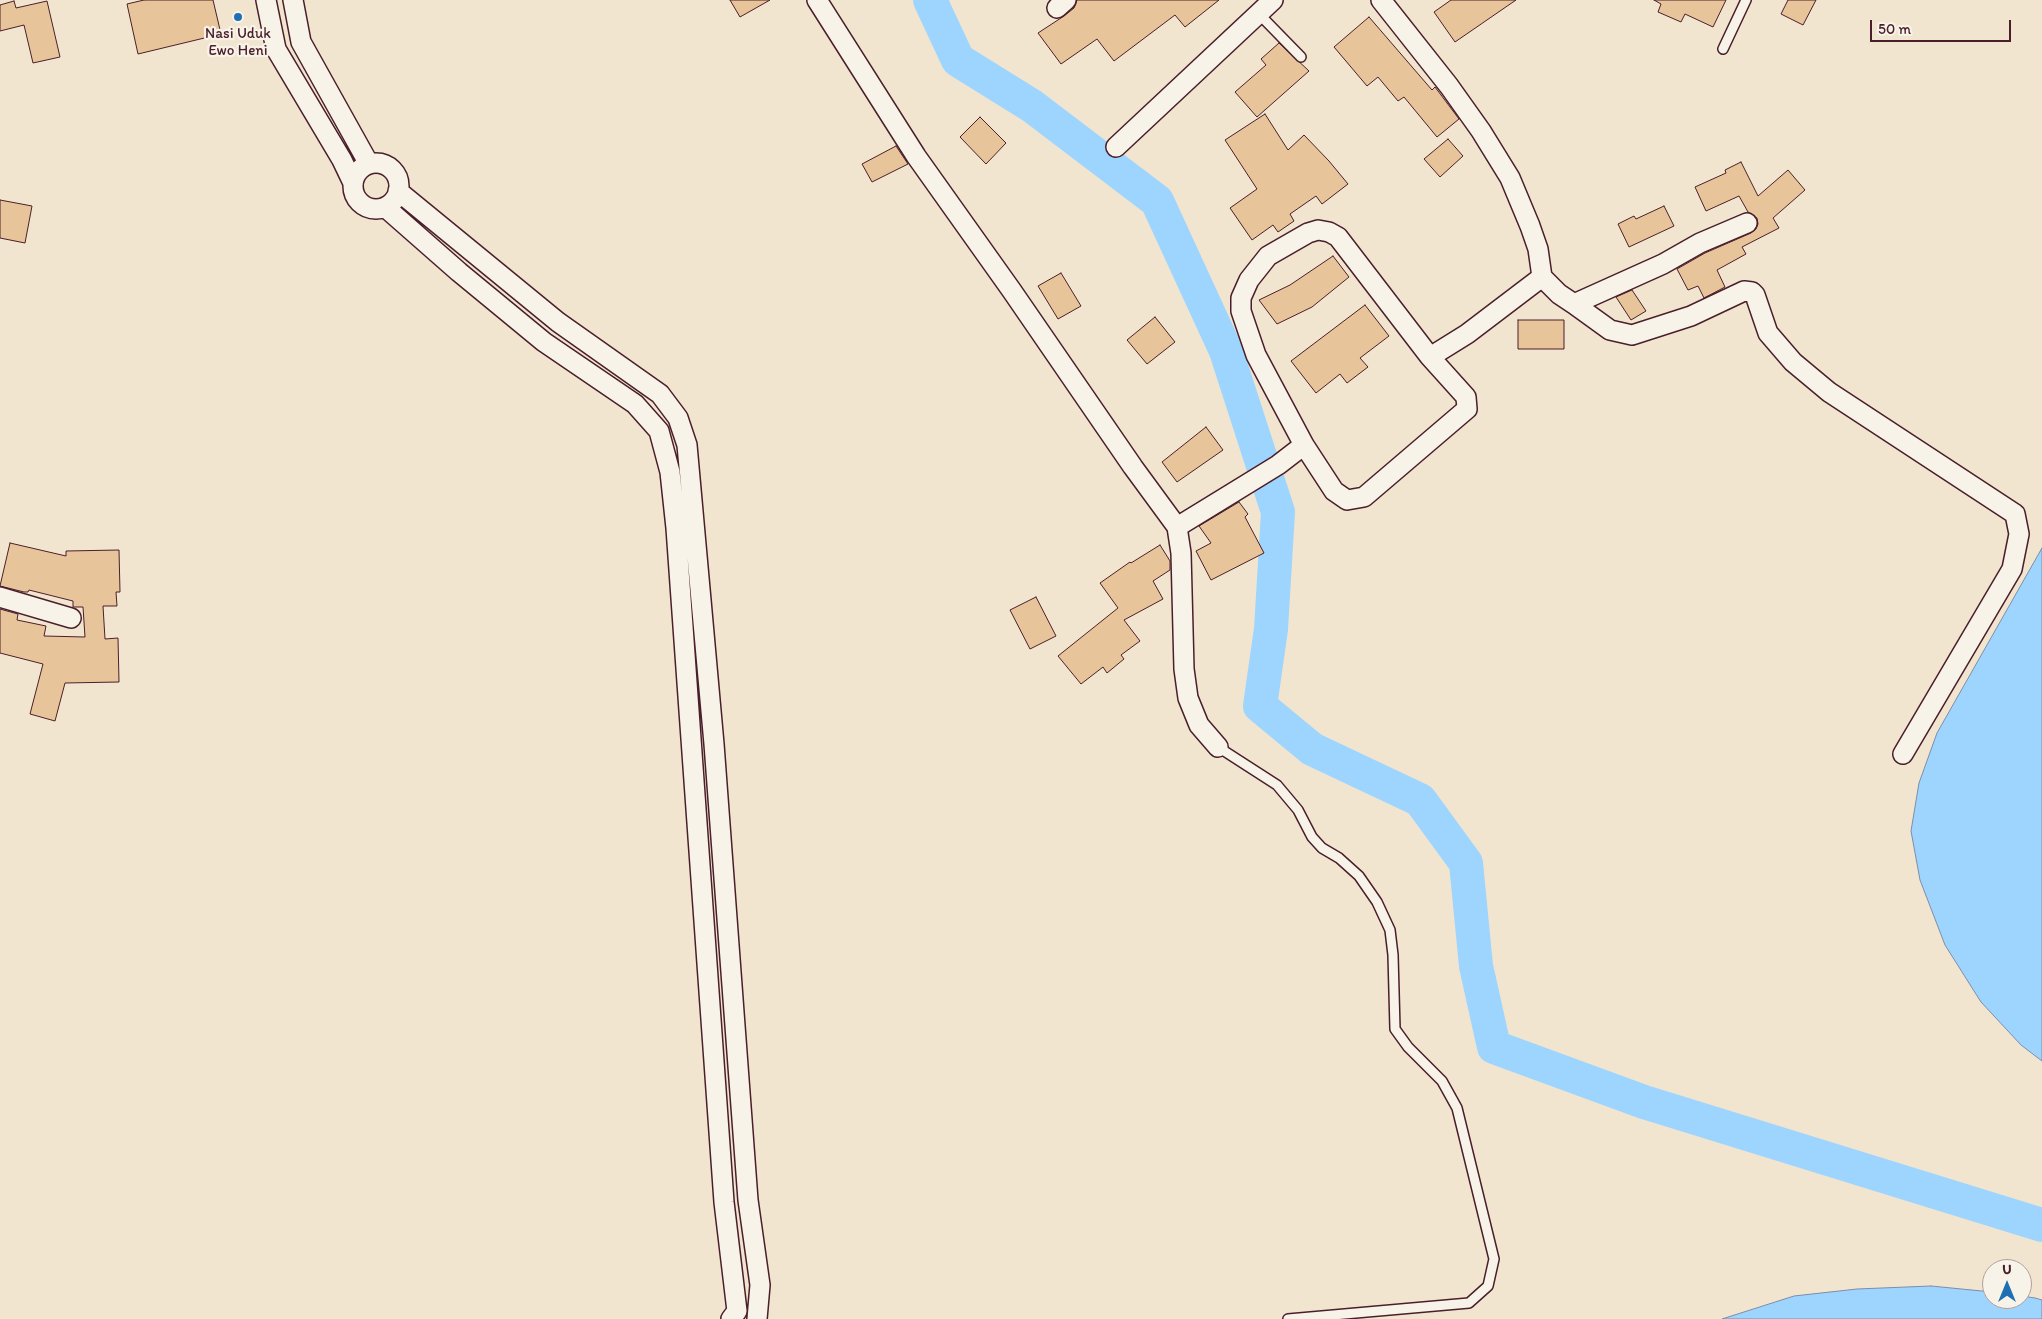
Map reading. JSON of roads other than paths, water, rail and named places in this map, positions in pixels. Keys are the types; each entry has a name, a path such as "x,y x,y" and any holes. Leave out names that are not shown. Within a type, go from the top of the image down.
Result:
{"street":[{"path":"266,0 276,49 342,160 353,183"},
{"path":"293,0 301,42 369,164"},
{"path":"817,0 916,156 1012,290 1132,467 1177,527 1181,553 1184,668 1188,698 1199,725 1218,747"},
{"path":"1116,147 1272,0"},
{"path":"1381,0 1449,86 1481,131 1510,178 1538,249 1542,277 1559,294 1610,330 1632,335 1691,316 1744,291 1752,292 1755,295 1768,333 1794,362 1829,392 2015,514 2019,534 2012,569 1903,754"},
{"path":"369,164 385,165 391,169 399,183 396,198 385,207 376,209 362,204 353,191 353,183 356,175 369,164"},
{"path":"398,191 558,322 660,394 678,418 687,446 714,744 748,1200 760,1285 744,1317"},
{"path":"385,207 459,272 544,342 635,404 659,431 670,472 676,528 724,1202 744,1317"},
{"path":"1574,304 1663,264 1700,243 1747,223"},
{"path":"1318,230 1329,232 1338,237 1430,357 1466,397 1467,409 1364,497 1347,500 1334,491 1304,445 1256,356 1241,311 1241,298 1249,280 1268,256 1308,233 1318,230"},
{"path":"1430,357 1467,334 1542,277"},
{"path":"544,342 558,322"},
{"path":"1177,527 1278,465 1304,445"},
{"path":"0,597 71,618"},
{"path":"692,744 714,744"},
{"path":"724,1202 748,1200"}],"lane":[{"path":"1723,49 1746,0"},
{"path":"1258,13 1301,58"},
{"path":"1218,747 1277,785 1298,810 1312,837 1322,848 1339,858 1359,876 1377,902 1390,930 1393,955 1395,1029 1408,1046 1442,1081 1457,1108 1494,1259 1488,1286 1469,1303 1288,1319"}],"water":[{"path":"2042,548 2042,1061 2021,1045 1981,1002 1945,945 1920,880 1911,831 1919,783 1937,733"},
{"path":"1931,1286 1982,1291 1982,1309 2032,1309 2032,1298 2035,1298 2042,1300 2042,1319 1722,1319 1794,1296 1857,1289"}],"waterway":[{"path":"930,0 958,60 1032,106 1157,201 1226,351 1278,512 1271,629 1260,706 1312,749 1420,800 1466,863 1476,966 1494,1047 1644,1102 2042,1225"}],"place":[{"name":"Nasi Uduk Ewo Heni","path":"238,17"}]}
